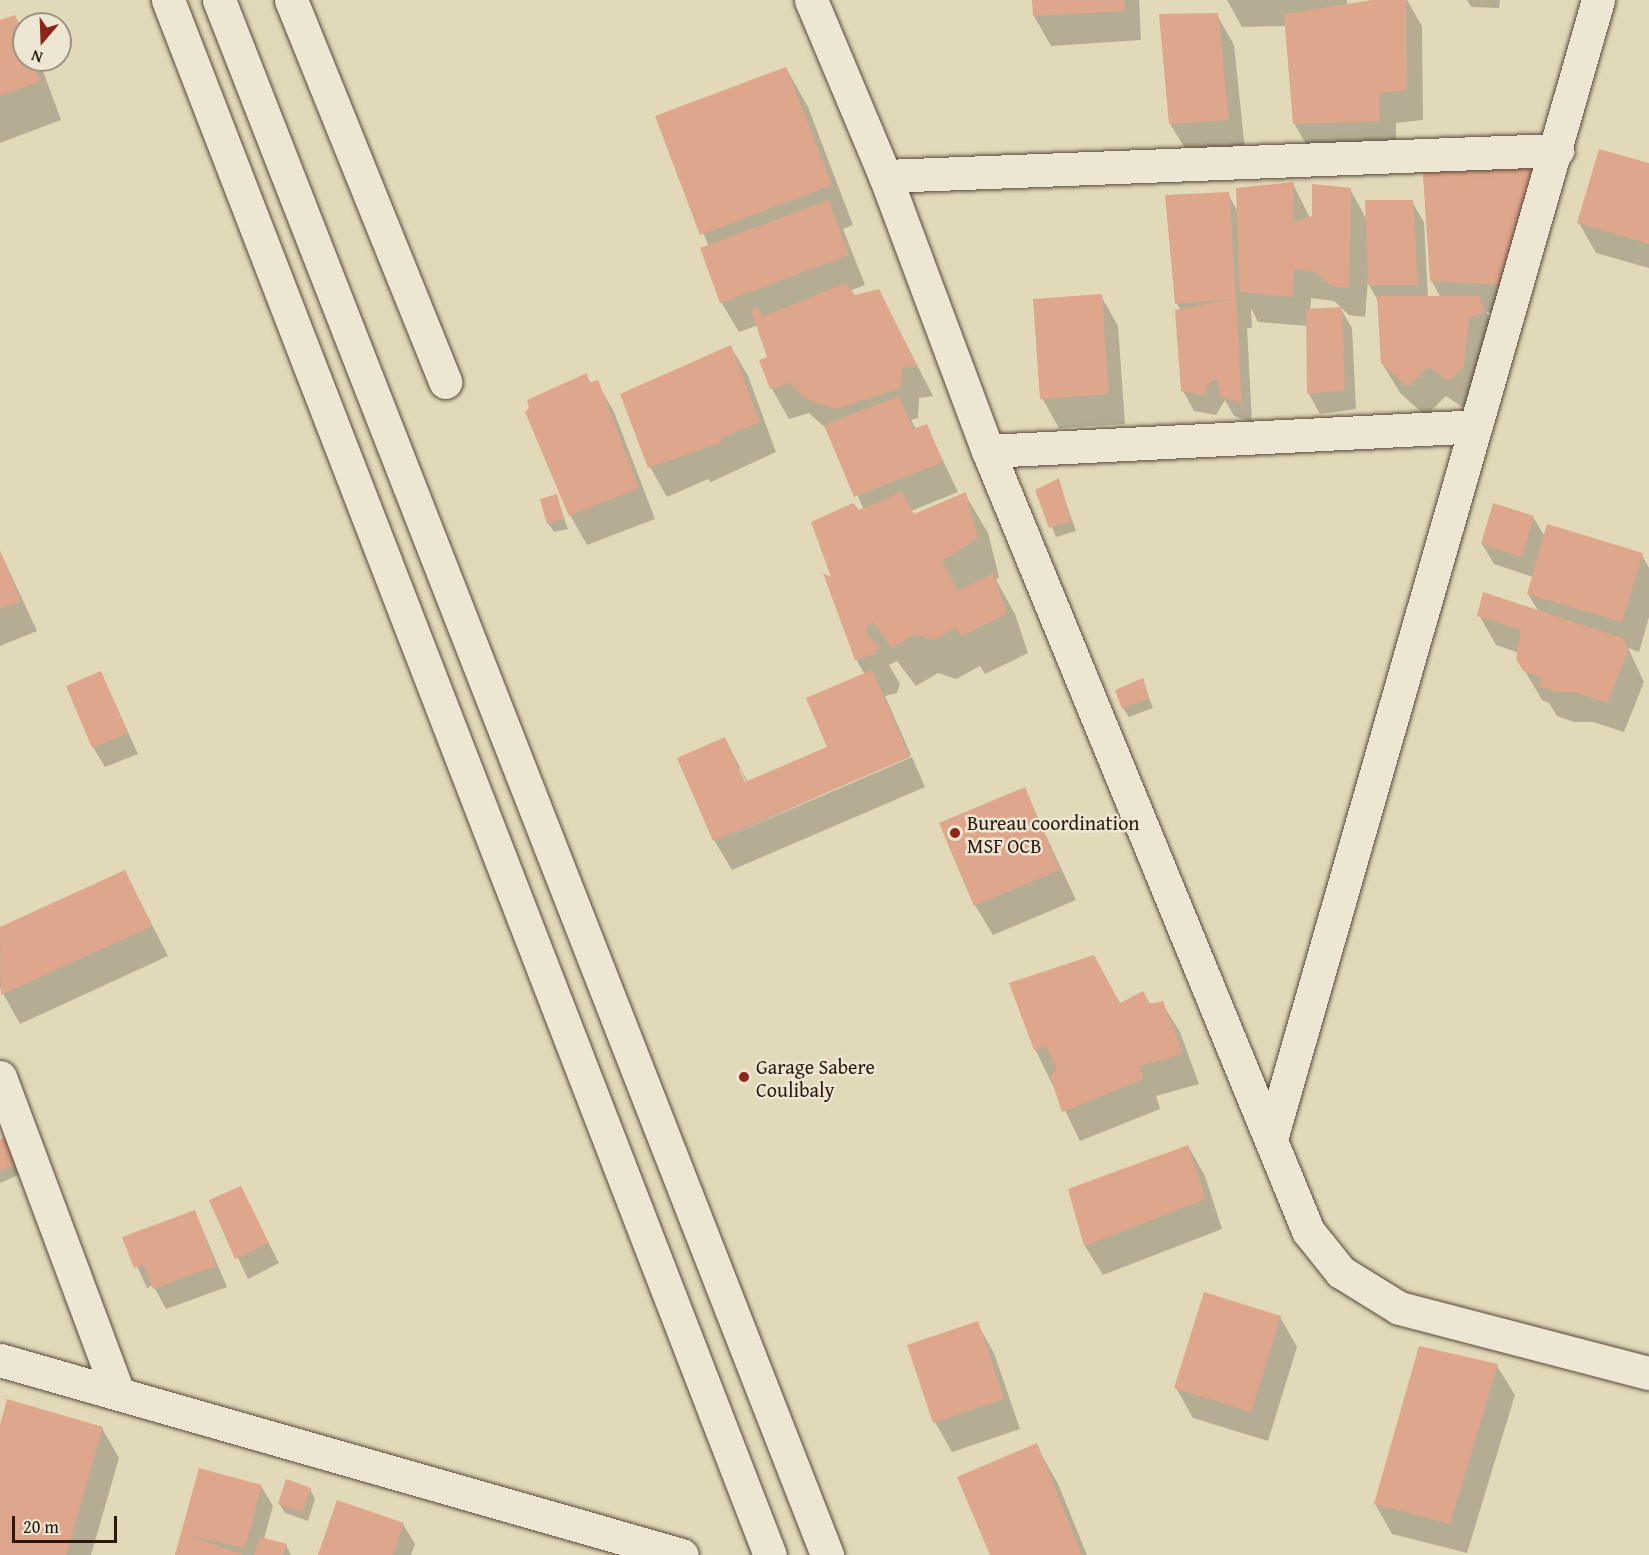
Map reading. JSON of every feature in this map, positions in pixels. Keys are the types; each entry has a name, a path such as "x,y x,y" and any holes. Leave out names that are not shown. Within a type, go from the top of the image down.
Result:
{"street":[{"path":"168,0 770,1555"},
{"path":"219,0 827,1555"},
{"path":"291,0 445,382"},
{"path":"812,0 885,177 988,451 1308,1231 1341,1272 1399,1308 1649,1373"},
{"path":"1271,1139 1474,426 1557,150 1598,0"},
{"path":"885,177 1557,150"},
{"path":"988,451 1474,426"},
{"path":"0,1077 118,1393"},
{"path":"0,1360 681,1555"}],"building":[{"path":"1032,0 1124,0 1125,11 1033,16"},
{"path":"1372,0 1406,0 1407,90 1380,93 1379,121 1293,124 1284,14"},
{"path":"1218,13 1229,120 1169,124 1159,14"},
{"path":"12,16 12,72 37,72 40,81 0,96 0,20"},
{"path":"786,67 832,185 700,235 655,116"},
{"path":"1599,149 1649,163 1649,244 1577,223"},
{"path":"1528,164 1536,188 1507,285 1430,281 1423,175 1427,165"},
{"path":"1294,182 1293,222 1312,216 1312,184 1351,188 1349,288 1331,286 1316,272 1294,269 1293,297 1240,292 1236,188"},
{"path":"1229,192 1242,403 1221,397 1217,378 1207,385 1205,395 1181,391 1175,310 1233,299 1175,304 1165,195"},
{"path":"829,200 849,255 720,303 700,248"},
{"path":"1365,200 1413,200 1418,285 1368,285"},
{"path":"845,283 855,295 879,289 917,366 902,368 901,388 836,409 805,399 790,383 770,389 759,360 767,357 751,310 758,308 763,317"},
{"path":"1102,294 1109,394 1040,399 1033,299"},
{"path":"1377,296 1479,296 1485,312 1469,318 1464,367 1449,381 1428,367 1408,387 1381,363"},
{"path":"1342,307 1345,390 1307,394 1306,309"},
{"path":"731,345 760,422 722,438 720,443 648,468 620,394"},
{"path":"587,373 589,383 598,380 639,488 569,516 525,412 529,408 527,400"},
{"path":"899,396 913,429 927,424 943,462 854,497 824,425"},
{"path":"1059,478 1071,521 1049,528 1035,490"},
{"path":"902,492 914,514 966,492 978,538 942,561 958,591 993,573 1007,613 962,636 956,628 933,640 915,634 892,648 873,622 866,627 868,637 879,644 875,654 855,660 823,573 831,577 811,522 853,503 859,510"},
{"path":"557,494 564,519 547,524 540,499"},
{"path":"1493,503 1534,516 1522,557 1481,544"},
{"path":"1547,524 1643,553 1622,622 1527,594"},
{"path":"0,551 21,601 0,609"},
{"path":"1483,592 1625,639 1628,652 1607,703 1575,692 1556,692 1538,686 1541,677 1523,671 1516,659 1521,630 1477,616"},
{"path":"872,670 910,757 713,841 677,758 725,737 745,782 827,747 806,698"},
{"path":"101,671 128,733 92,748 66,686"},
{"path":"1143,678 1149,698 1122,709 1115,690"},
{"path":"1025,787 1060,870 974,906 939,823"},
{"path":"125,870 152,926 1,995 0,927"},
{"path":"1094,955 1120,1003 1143,991 1150,1004 1163,1001 1183,1054 1140,1066 1143,1079 1062,1112 1050,1076 1057,1069 1046,1046 1034,1050 1009,983"},
{"path":"8,1136 19,1164 0,1171 0,1139"},
{"path":"1188,1145 1206,1199 1084,1246 1068,1189"},
{"path":"241,1186 269,1243 235,1259 209,1200"},
{"path":"195,1210 216,1266 153,1289 144,1265 134,1268 122,1237"},
{"path":"1204,1292 1281,1316 1251,1412 1174,1388"},
{"path":"978,1321 1004,1399 933,1423 907,1345"},
{"path":"1419,1346 1498,1364 1450,1524 1374,1504"},
{"path":"7,1399 103,1427 66,1555 0,1555 0,1425"},
{"path":"1037,1443 1082,1555 990,1555 957,1477"},
{"path":"199,1468 262,1485 245,1548 187,1535 244,1555 175,1555"},
{"path":"286,1479 311,1488 302,1512 278,1504"},
{"path":"337,1500 404,1523 393,1555 318,1555"},
{"path":"260,1537 287,1544 283,1555 254,1555"}],"place":[{"name":"Bureau coordination MSF OCB","path":"955,833"},
{"name":"Garage Sabere Coulibaly","path":"744,1077"}]}
